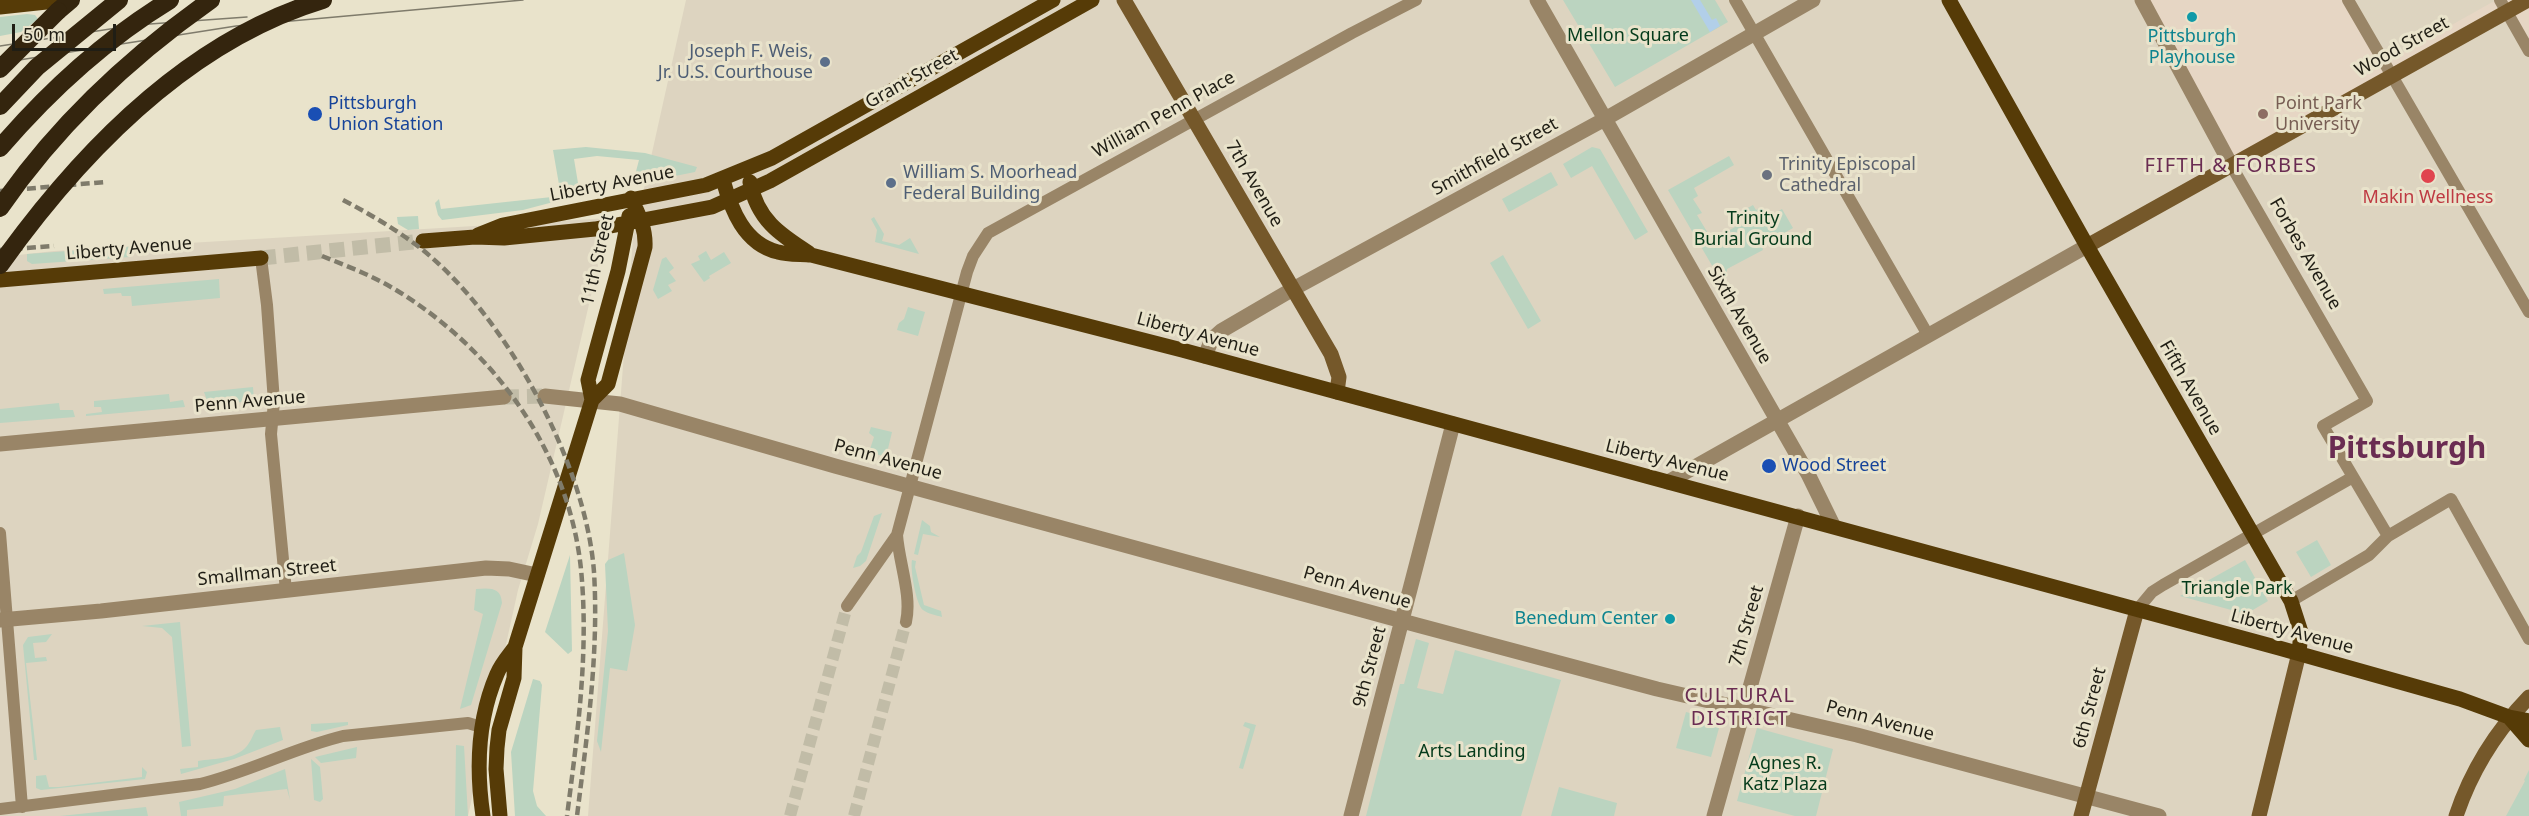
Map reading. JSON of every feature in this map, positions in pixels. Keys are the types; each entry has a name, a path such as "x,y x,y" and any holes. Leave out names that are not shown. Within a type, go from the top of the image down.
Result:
{"highway":[{"path":"0,106 37,67 119,0"},
{"path":"0,148 63,82 108,44 170,0"},
{"path":"0,208 38,157 74,116 155,42 211,0"},
{"path":"0,265 55,192 94,149 151,98 208,55 259,25 323,0"},
{"path":"0,69 65,4"}],"main road":[{"name":"Grant Street","path":"748,170 1053,0"},
{"name":"Grant Street","path":"752,191 1092,0"},
{"name":"7th Avenue","path":"1124,0 1332,357 1340,377 1337,392"},
{"name":"Fifth Avenue","path":"1949,0 2086,246 2291,601 2301,632 2299,653 2259,816"},
{"name":"Wood Street","path":"2086,246 2391,75 2503,6 2528,0"},
{"path":"0,7 65,4"},
{"name":"Liberty Avenue","path":"475,237 503,225 706,185 748,170 754,203 784,237 811,255"},
{"name":"Liberty Avenue","path":"723,180 734,214 744,228 768,249 779,253 811,255 1205,356 2299,653 2460,699 2509,717 2529,721"},
{"name":"Liberty Avenue","path":"423,241 475,237 504,238 635,223 696,212 752,191"},
{"name":"11th Street","path":"500,816 496,769 497,748 499,730 514,678 515,647 592,399 588,380 618,271 635,223 631,198"},
{"name":"11th Street","path":"592,399 608,384 645,247 645,235 635,223"},
{"name":"Liberty Avenue","path":"0,280 261,258"},
{"name":"6th Street","path":"2081,816 2136,609"},
{"name":"11th Street","path":"483,816 479,769 481,727 497,673 515,647"},
{"path":"2456,816 2476,770 2509,717 2529,697"},
{"path":"2509,717 2529,741"}],"street":[{"name":"William Penn Place","path":"897,535 973,256 981,242 992,230 1416,0"},
{"name":"Sixth Avenue","path":"1537,0 1777,420 1833,525"},
{"path":"1736,0 1928,335"},
{"name":"Smithfield Street","path":"1205,356 1212,339 1221,331 1293,289 1605,119 1813,0"},
{"name":"Forbes Avenue","path":"2142,0 2231,165 2367,401 2323,426 2354,477"},
{"path":"2348,0 2529,312"},
{"path":"2503,6 2529,51"},
{"name":"Wood Street","path":"1668,482 2086,246"},
{"path":"261,258 274,402 271,434 286,591"},
{"name":"Penn Avenue","path":"545,396 592,399 620,404 910,487 1402,621 1658,688 1857,735 2159,816"},
{"name":"Penn Avenue","path":"0,444 504,397"},
{"name":"9th Street","path":"1351,816 1453,424"},
{"path":"2136,609 2152,592 2163,585 2354,477 2388,536"},
{"path":"2291,601 2370,555 2388,536 2451,499 2529,639"},
{"name":"7th Street","path":"1714,816 1798,516"},
{"path":"0,533 4,620 22,807"},
{"path":"847,606 897,535"},
{"path":"897,535 899,560 907,599 906,622"},
{"name":"Smallman Street","path":"4,620 486,568 509,569 537,575"},
{"path":"0,809 200,784 343,736 468,723 481,727"}],"shaded area":[{"path":"686,0 2529,0 2529,816 588,816 633,238"},
{"name":"Point Park University","path":"2142,0 2348,0 2384,63 2496,0 2529,0 2529,51 2507,12 2231,165"},
{"path":"609,218 538,524 518,590 468,816 0,816 0,257 54,251"}],"green space":[{"name":"Mellon Square","path":"1563,0 1715,0 1728,22 1615,87"},
{"path":"35,15 38,19 21,32 0,36 0,17"},
{"path":"586,147 645,153 697,167 695,172 620,187 619,182 634,179 639,160 597,156 574,159 580,195 523,210 442,220 438,215 435,203 439,199 441,209 561,196 553,150"},
{"path":"1592,147 1600,149 1648,232 1635,240 1592,166 1571,178 1563,164"},
{"name":"Trinity Burial Ground","path":"1729,156 1734,165 1694,188 1698,196 1693,199 1702,213 1697,215 1712,240 1735,227 1730,218 1753,205 1756,210 1761,207 1764,212 1768,210 1771,215 1782,209 1793,228 1762,246 1763,250 1727,269 1727,277 1721,281 1668,190"},
{"path":"1551,172 1558,185 1509,212 1502,199"},
{"path":"418,216 419,229 408,230 398,224 397,217"},
{"path":"874,217 884,234 882,241 899,245 910,238 919,254 875,242 877,230 871,219"},
{"path":"137,246 130,257 32,264 27,261 27,254"},
{"path":"706,251 711,260 724,252 731,263 709,276 710,278 704,282 691,264 700,260 698,256"},
{"path":"1503,255 1541,321 1528,329 1490,263"},
{"path":"666,257 674,268 669,272 676,281 668,285 672,291 658,299 653,290 662,259"},
{"path":"219,279 220,298 132,306 131,296 122,296 121,293 104,294 103,289"},
{"path":"908,307 925,312 918,336 897,330"},
{"path":"253,387 254,401 196,406 196,404 208,403 204,392"},
{"path":"169,394 170,402 183,400 185,407 86,416 86,414 102,412 101,407 94,407 94,401"},
{"path":"59,403 60,410 73,410 75,417 0,423 0,409"},
{"path":"871,427 892,432 886,457 869,452 874,437 869,433"},
{"path":"882,513 866,561 853,568 874,516"},
{"path":"922,520 930,526 931,532 940,537 923,534 918,555 914,554"},
{"path":"2317,540 2331,565 2311,577 2296,552"},
{"path":"624,553 635,625 627,671 610,668 601,752 597,741 608,631 605,564 608,560"},
{"path":"570,555 572,651 568,654 545,632"},
{"path":"912,560 916,561 915,567 924,605 941,611 942,617 920,607 914,587"},
{"name":"Triangle Park","path":"2245,560 2268,601 2246,614 2180,596"},
{"path":"476,589 497,591 502,603 471,705 460,709 483,614 474,610"},
{"path":"180,622 191,746 182,747 172,637 162,628 142,626"},
{"path":"52,634 46,642 33,643 35,658 46,657 47,661 26,663 37,760 34,760 23,645 28,637"},
{"name":"Arts Landing","path":"1416,639 1429,643 1417,688 1443,694 1455,650 1561,680 1521,816 1366,816 1400,684 1404,684"},
{"path":"533,679 540,681 542,685 533,791 537,806 546,816 515,816 511,752"},
{"path":"1686,712 1721,721 1711,757 1676,748"},
{"path":"348,722 348,725 317,732 311,731 311,724"},
{"path":"1245,722 1256,725 1243,769 1239,768 1250,729 1243,726"},
{"path":"280,727 283,740 234,759 181,774 180,769 198,767 198,761 239,753 245,749 256,730"},
{"name":"Agnes R. Katz Plaza","path":"1757,728 1833,749 1816,816 1795,816 1737,801"},
{"path":"456,745 464,746 468,816 455,816"},
{"path":"357,747 356,758 321,763 315,757"},
{"path":"311,759 320,767 323,799 320,802 314,800"},
{"path":"142,767 147,772 145,779 41,790 36,788 36,776 46,775 49,787 59,787 142,777"},
{"path":"285,769 290,800 287,789 224,796 223,806 187,810 187,816 181,816 179,802 235,789"},
{"path":"2529,770 2529,816 2506,816 2525,781"},
{"path":"1559,787 1617,803 1614,816 1551,816"},
{"path":"146,807 148,816 60,816"}],"water":[{"path":"1691,0 1700,0 1712,20 1716,18 1720,26 1710,32"}],"tunnel":[{"path":"261,258 423,241"},
{"path":"504,397 545,396"},
{"path":"790,816 847,606"},
{"path":"854,816 906,622"}],"tram line":[{"path":"0,63 236,26 523,0"},
{"path":"0,46 136,25 247,17"}],"railway":[{"path":"0,191 105,182"},
{"path":"343,200 401,234 451,276 482,311 510,351 536,394 558,439 588,529 594,572 595,633 591,694 577,816"},
{"path":"0,250 54,246"},
{"path":"322,256 396,290 433,315 498,377 524,413 547,452 564,493 576,536 582,581 583,669 567,816"}],"place":[{"name":"Pittsburgh Playhouse","path":"2192,17"},
{"name":"Joseph F. Weis, Jr. U.S. Courthouse","path":"825,62"},
{"name":"Pittsburgh Union Station","path":"315,114"},
{"name":"Point Park University","path":"2263,114"},
{"name":"Trinity Episcopal Cathedral","path":"1767,175"},
{"name":"Makin Wellness","path":"2428,176"},
{"name":"William S. Moorhead Federal Building","path":"891,183"},
{"name":"Wood Street","path":"1769,466"},
{"name":"Benedum Center","path":"1670,619"}],"district":[{"name":"FIFTH & FORBES","path":"2231,166"},
{"name":"Pittsburgh","path":"2407,449"},
{"name":"CULTURAL DISTRICT","path":"1740,708"}]}
